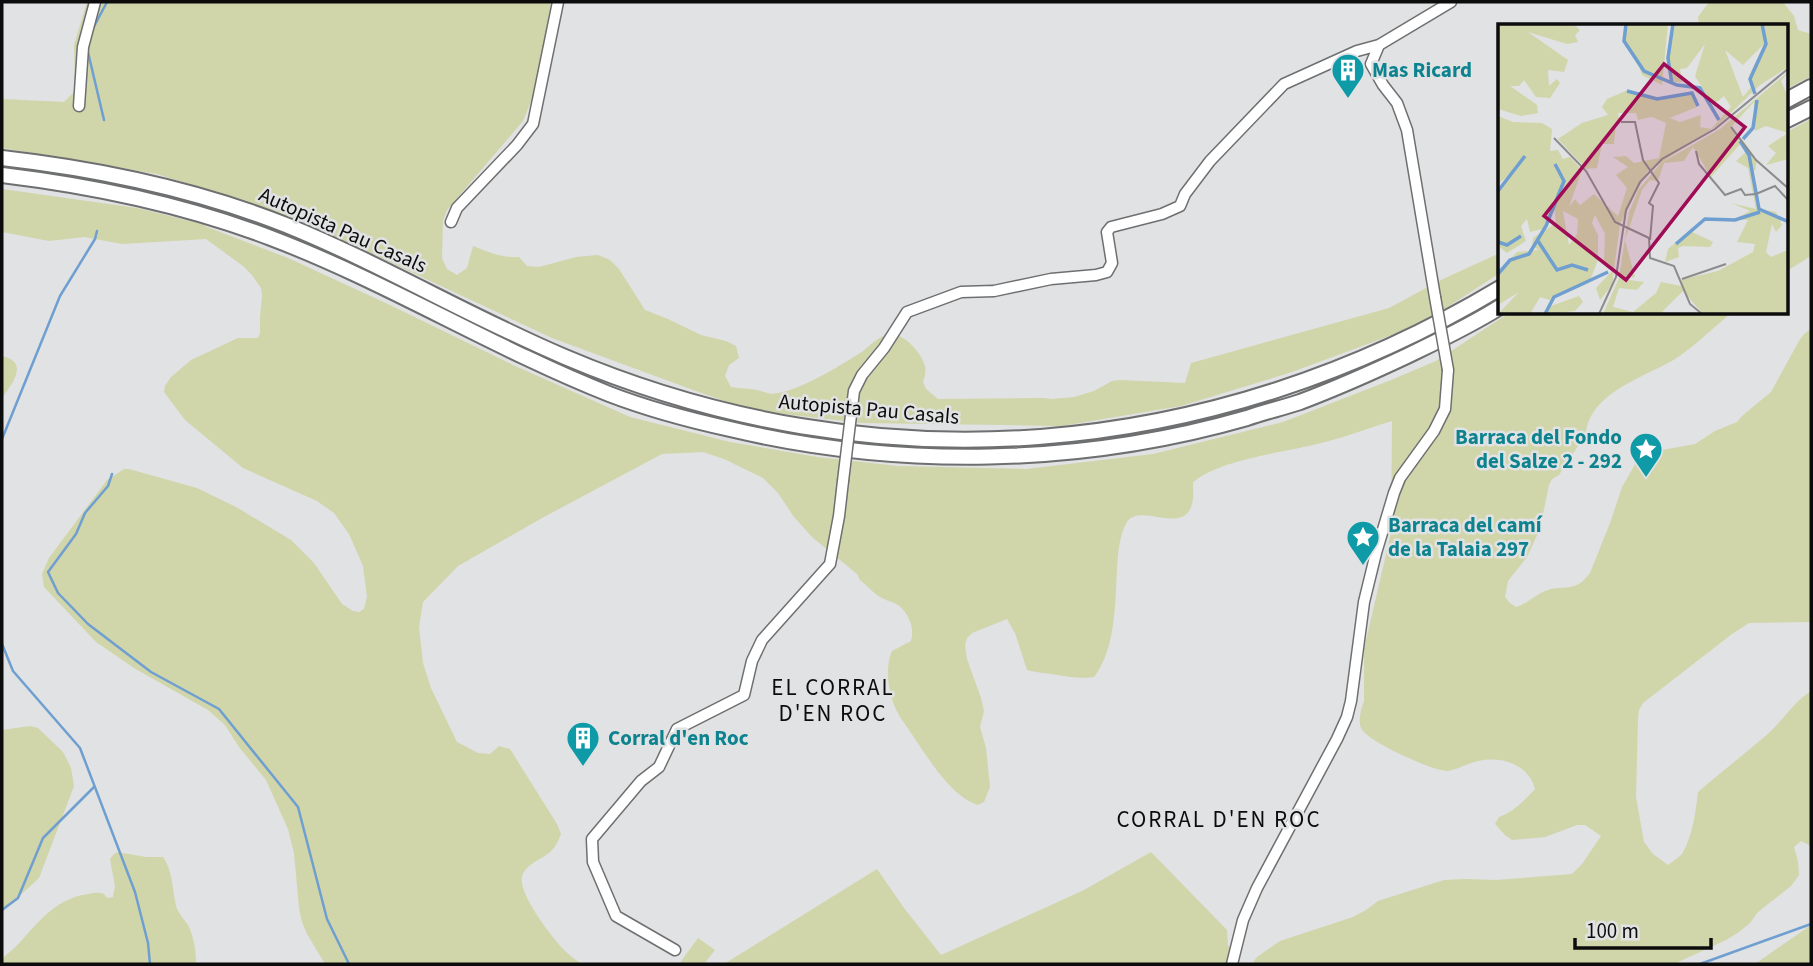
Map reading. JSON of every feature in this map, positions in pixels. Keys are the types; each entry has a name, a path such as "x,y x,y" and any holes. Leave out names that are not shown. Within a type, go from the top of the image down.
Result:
{"highway":[{"path":"1788,99 1811,87"},
{"path":"1788,120 1811,108"},
{"name":"Autopista Pau Casals","path":"2,158 101,172 193,193 241,208 374,264 563,356 626,382 674,397 797,426 916,439 1002,440 1058,436 1113,430 1223,406 1302,382 1375,353 1498,289"},
{"name":"Autopista Pau Casals","path":"2,175 106,191 183,209 241,227 365,279 558,373 613,396 664,412 804,445 905,455 1003,456 1059,453 1112,447 1219,426 1297,403 1373,372 1470,326 1498,308"}],"street":[{"path":"79,106 83,47 94,2"},
{"path":"451,222 457,208 517,145 533,124 558,2"},
{"path":"675,950 616,916 593,862 592,839 642,781 659,767 677,729 744,695 752,661 762,640 830,564 855,391 862,375 884,348 906,312 961,292 994,291 1051,279 1107,272 1112,263 1107,232 1111,227 1162,214 1180,206 1185,194 1210,161 1284,84 1357,51 1379,45 1451,2"},
{"path":"1232,964 1243,920 1257,888 1347,717 1364,602 1394,493 1400,478 1434,431 1445,409 1448,370 1407,130 1397,103 1371,64 1379,45"}],"green space":[{"path":"87,2 551,2 537,86 523,121 447,210 443,221 442,258 447,269 457,275 467,268 473,246 500,256 519,257 527,266 539,267 576,257 598,255 610,260 619,269 645,310 701,335 736,346 739,358 729,365 725,376 731,387 772,394 787,391 820,377 879,338 892,334 910,343 923,360 923,382 926,389 938,399 1051,399 1074,397 1120,380 1185,383 1191,363 1389,308 1498,254 1498,274 1446,308 1400,332 1292,372 1181,406 1062,426 862,423 749,410 552,338 302,221 157,174 2,148 2,99 64,102 75,91 74,45"},
{"path":"1709,2 1783,2 1794,16 1798,30 1811,34 1811,76 1788,88 1788,24 1699,24 1698,17"},
{"path":"1811,119 1811,256 1788,270 1788,131"},
{"path":"2,189 137,208 202,224 288,258 513,365 630,417 730,442 817,457 898,466 1026,469 1153,454 1283,422 1436,361 1506,315 1729,315 1675,359 1620,388 1597,408 1589,420 1586,434 1559,475 1552,479 1540,529 1527,557 1508,581 1505,597 1516,607 1545,591 1574,586 1584,580 1590,573 1622,487 1637,461 1650,453 1695,444 1715,431 1737,422 1771,392 1799,341 1811,329 1811,622 1749,623 1643,703 1638,718 1636,797 1644,842 1653,854 1668,865 1682,854 1688,841 1698,792 1769,733 1799,700 1811,691 1811,846 1801,841 1794,847 1799,875 1791,886 1758,912 1750,923 1726,940 1674,964 1252,964 1257,957 1280,941 1353,917 1378,901 1444,880 1496,880 1572,874 1601,836 1585,825 1577,825 1545,837 1512,840 1495,824 1499,817 1514,809 1535,789 1527,773 1513,764 1496,760 1474,762 1447,771 1439,770 1387,747 1361,728 1364,649 1391,533 1392,421 1323,443 1250,458 1218,468 1193,482 1192,504 1180,518 1142,515 1127,522 1118,551 1115,611 1110,639 1107,653 1094,677 1076,678 1027,670 1015,633 1007,619 972,633 965,645 984,711 980,727 986,748 990,787 984,802 978,805 958,793 940,774 894,705 888,678 890,657 892,651 911,641 912,636 910,622 902,608 875,593 857,574 812,537 763,478 703,452 662,454 458,566 423,602 419,627 423,663 431,688 457,742 478,753 490,754 499,746 510,749 557,824 561,834 557,844 526,869 522,885 545,927 565,951 582,964 325,964 302,922 294,853 288,829 266,780 225,725 208,710 134,668 96,642 44,587 42,574 49,558 107,480 124,469 129,469 197,488 236,507 291,540 314,563 342,604 353,611 364,609 367,597 363,566 349,534 334,513 317,501 243,468 185,420 164,392 171,377 191,360 238,338 258,338 261,288 243,266 206,239 122,244 84,237 49,241 2,232"},
{"path":"2,356 15,363 17,368 14,380 2,398"},
{"path":"30,726 38,728 63,752 71,768 74,786 39,878 2,912 2,730"},
{"path":"117,852 163,857 170,874 177,909 192,934 196,964 2,964 2,959 43,917 59,905 77,896 92,893 104,894 107,898 113,897 115,886 110,859"},
{"path":"1151,852 1227,930 1228,946 1238,950 1233,964 724,964 877,869 941,955 1084,890"},
{"path":"1811,925 1811,964 1755,964"},
{"path":"698,938 715,950 704,964 679,964"}],"waterway":[{"path":"91,32 107,2"},
{"path":"87,48 104,120"},
{"path":"2,439 60,296 95,239 97,231"},
{"path":"112,474 108,486 85,513 76,534 48,572 58,593 88,624 151,672 219,709 298,807 327,919 349,964"},
{"path":"2,644 13,671 80,748 135,892 148,943 150,964"},
{"path":"2,910 18,898 43,838 94,787"},
{"path":"1700,964 1811,924"}],"place":[{"name":"Mas Ricard","path":"1348,100"},
{"name":"Barraca del Fondo del Salze 2 - 292","path":"1646,479"},
{"name":"Barraca del camí de la Talaia 297","path":"1363,567"},
{"name":"Corral d'en Roc","path":"583,768"}],"district":[{"name":"EL CORRAL D'EN ROC","path":"833,700"},
{"name":"CORRAL D'EN ROC","path":"1219,819"}]}
